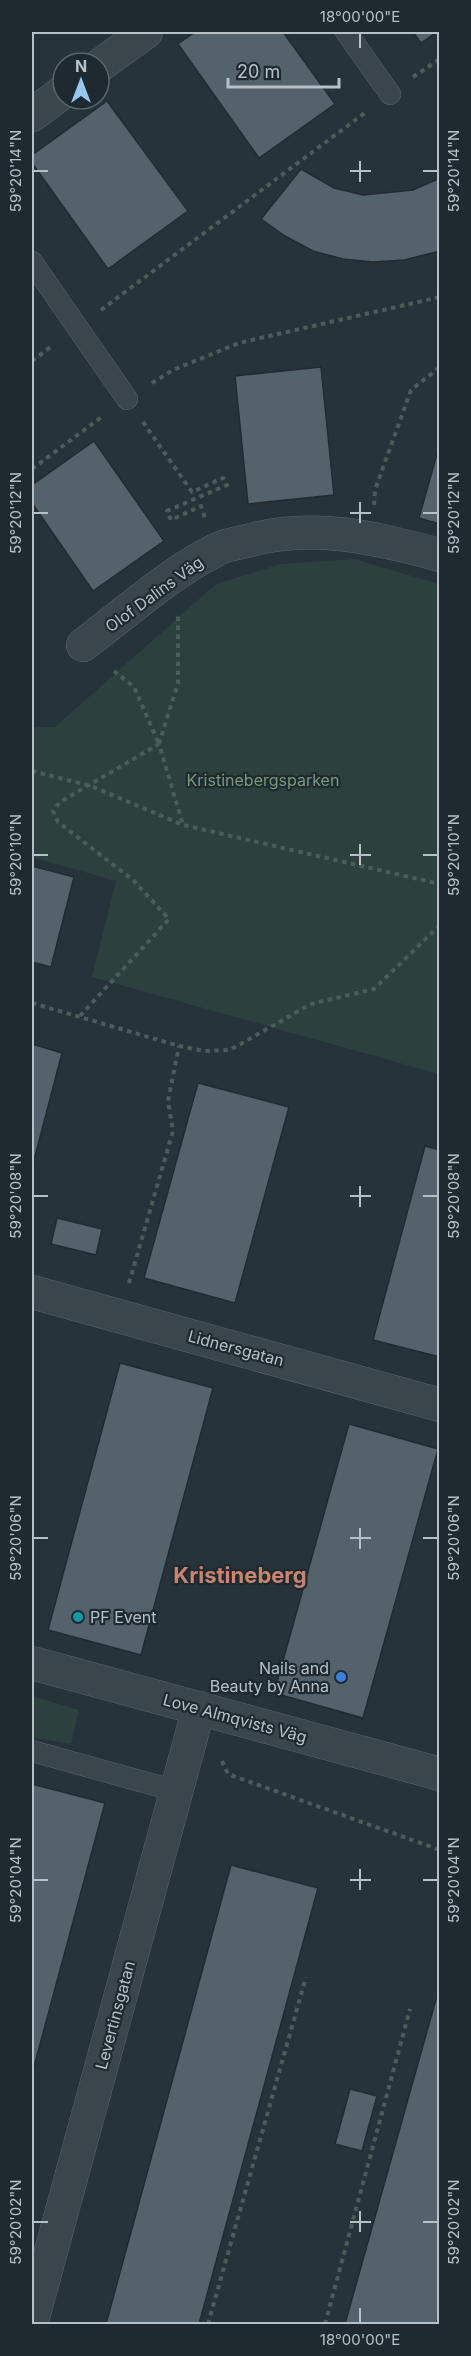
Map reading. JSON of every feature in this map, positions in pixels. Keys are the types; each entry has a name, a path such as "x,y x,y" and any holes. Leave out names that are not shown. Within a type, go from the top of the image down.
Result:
{"street":[{"path":"111,57 146,32"},
{"path":"32,115 51,101"},
{"name":"Olof Dalins Väg","path":"83,645 178,574 218,549 268,535 316,530 371,537 440,555"},
{"name":"Lidnersgatan","path":"32,1292 440,1405"},
{"name":"Love Almqvists Väg","path":"32,1663 440,1774"},
{"name":"Levertinsgatan","path":"32,2321 199,1708"}],"lane":[{"path":"346,32 390,94"},
{"path":"32,262 127,399"},
{"path":"32,1751 176,1791"}],"path":[{"path":"32,361 440,58"},
{"path":"32,469 127,399 172,370 238,343 440,297"},
{"path":"375,490 411,390 440,367"},
{"path":"127,399 192,492 223,478 227,485 166,511 171,520 201,506"},
{"path":"80,1016 169,919 133,880 58,822 53,811 60,802 159,744 178,683 178,606"},
{"path":"114,671 134,687 159,744 183,825"},
{"path":"32,771 90,786 183,825 440,884"},
{"path":"32,1003 179,1046 204,1051 230,1050 311,1004 374,989 440,925"},
{"path":"120,1317 173,1131 168,1101 179,1046"},
{"path":"199,1708 228,1774 440,1850"},
{"path":"208,2325 306,1977"},
{"path":"325,2325 410,2009"}],"green space":[{"name":"Kristinebergsparken","path":"354,559 439,584 439,1074 92,977 116,881 32,857 32,727 55,727 216,584 281,564"},
{"path":"32,1696 79,1710 71,1744 32,1737"}],"building":[{"path":"195,32 283,32 335,104 259,158 178,44"},
{"path":"413,32 437,32 421,43"},
{"path":"111,106 188,211 108,269 32,163 32,155 93,111 111,111"},
{"path":"301,169 334,188 363,195 413,190 440,178 440,251 404,260 373,262 343,259 313,251 285,236 261,219"},
{"path":"321,367 334,495 248,504 235,376"},
{"path":"94,441 164,541 93,591 32,503 32,485"},
{"path":"440,443 440,524 419,518"},
{"path":"32,866 74,877 51,967 32,962"},
{"path":"32,1044 62,1053 32,1168"},
{"path":"198,1083 289,1107 235,1303 144,1278"},
{"path":"425,1146 440,1150 440,1357 373,1340"},
{"path":"57,1218 102,1229 96,1255 51,1244"},
{"path":"120,1363 213,1388 141,1655 48,1630"},
{"path":"349,1424 438,1449 363,1718 274,1693"},
{"path":"32,1784 105,1803 32,2074"},
{"path":"231,1865 318,1888 199,2324 106,2324"},
{"path":"440,1985 440,2313 436,2324 345,2324"},
{"path":"350,2089 377,2096 362,2151 335,2144"}],"place":[{"name":"PF Event","path":"78,1617"},
{"name":"Nails and Beauty by Anna","path":"341,1677"}],"district":[{"name":"Kristineberg","path":"240,1575"}]}
